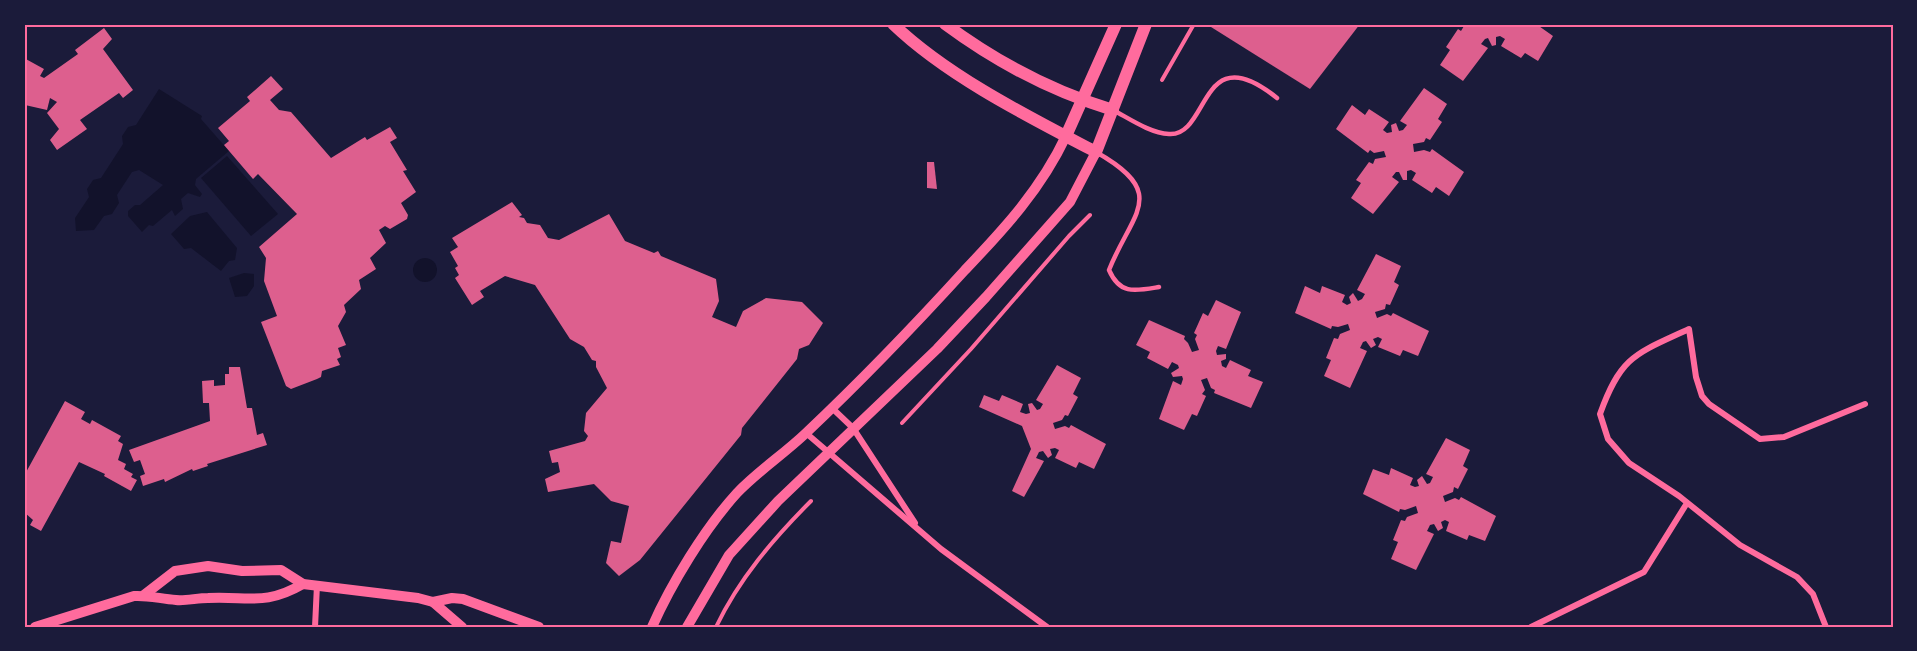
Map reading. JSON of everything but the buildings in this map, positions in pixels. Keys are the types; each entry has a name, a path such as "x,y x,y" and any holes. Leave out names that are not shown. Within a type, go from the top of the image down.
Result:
{"main road":[{"path":"893,24 952,72 1096,152 1146,24"},
{"path":"945,24 993,57 1082,101 1113,110"},
{"path":"1066,136 1116,24"}],"street":[{"path":"652,627 669,590 688,558 737,494 806,433 904,337 1023,208 1052,166 1066,136"},
{"path":"687,627 729,555 778,501 937,349 1070,202 1096,152"},
{"path":"1826,627 1813,594 1797,577 1740,545 1687,503 1629,462 1608,439 1600,414 1617,373 1631,359 1651,346 1689,329 1696,376 1702,396 1709,404 1760,439 1784,437 1865,404"},
{"path":"831,408 853,428 918,529"},
{"path":"806,433 949,556 1047,627"},
{"path":"1531,627 1644,572 1687,503"},
{"path":"35,627 144,595 175,571 208,566 242,571 281,570 303,584 434,602 452,598 463,599 539,627"},
{"path":"144,595 177,600 209,597 245,600 281,597 303,584"},
{"path":"315,627 317,585"},
{"path":"434,602 462,627"}],"lane":[{"path":"1113,110 1144,127 1171,135 1186,129 1216,84 1232,77 1260,84 1276,98"},
{"path":"1096,152 1129,174 1140,196 1139,211 1123,238 1109,270 1115,282 1126,290 1159,286"}],"path":[{"path":"1162,80 1194,24"},
{"path":"902,423 971,350 1069,236 1090,215"},
{"path":"716,627 727,604 779,533 811,501"}],"shaded area":[{"path":"159,89 202,116 201,119 229,151 196,179 195,185 202,194 200,197 188,193 181,199 183,209 175,216 172,210 142,232 128,216 128,211 135,205 140,205 163,185 139,170 132,172 117,195 119,203 112,214 104,216 94,230 76,231 75,218 89,197 87,189 93,180 101,178 123,144 122,136 128,127 136,125"},
{"path":"227,156 278,214 251,236 201,178"},
{"path":"207,212 237,248 235,260 229,261 221,271 191,248 184,249 171,234 190,216"},
{"path":"425,258 430,259 436,265 436,275 430,281 425,282 420,281 414,275 413,270 414,265 420,259"},
{"path":"244,273 254,274 254,286 247,296 235,297 229,278"}]}
